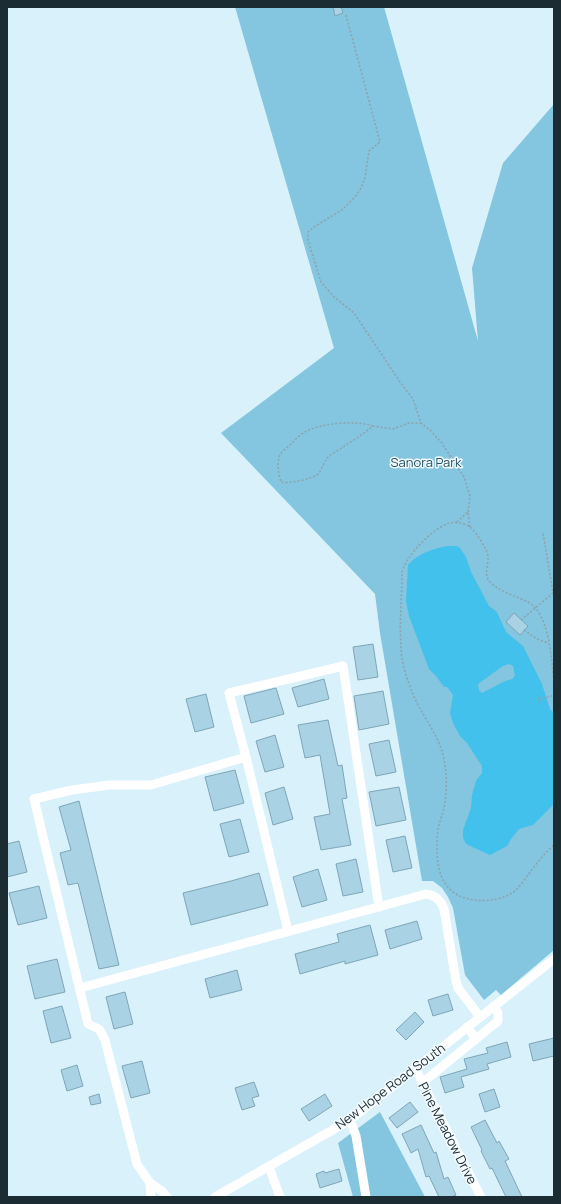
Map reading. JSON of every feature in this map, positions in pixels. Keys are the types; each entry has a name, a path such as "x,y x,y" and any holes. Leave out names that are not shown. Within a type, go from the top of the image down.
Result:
{"street":[{"path":"288,931 229,693 343,666 379,907"},
{"path":"166,1197 162,1191 150,1183 137,1164 105,1040 99,1029 88,1024 34,799 72,790 109,785 152,785 246,757"},
{"path":"80,988 426,894 438,899 444,909 458,988 480,1017"},
{"name":"New Hope Road South","path":"221,1196 350,1120 554,959"},
{"path":"422,1083 498,1021 498,1013 494,1006"},
{"path":"467,1027 476,1038"},
{"name":"Pine Meadow Drive","path":"415,1068 481,1197"},
{"path":"350,1120 356,1136 366,1197"},
{"path":"269,1167 280,1197"},
{"path":"150,1183 151,1197"}],"path":[{"path":"346,15 380,142 368,151 364,178 361,188 355,197 337,214 308,232 308,240 320,282 334,297 354,314 413,399 421,423 441,442 464,477 470,496 468,512 470,527"},
{"path":"373,426 329,456 315,476 290,483 281,482 278,460 280,455 306,431 316,427 355,423 392,429 409,423 421,423"},
{"path":"468,512 457,522 447,524 424,541 404,566 402,572 400,649 412,692 440,745 444,759 446,782 445,804 438,830 437,854 440,871 448,889 467,899 476,900 500,898 517,889 543,855 554,845"},
{"path":"457,522 470,527 482,542 488,555 487,577 489,582 497,588 531,604 541,615 549,643 554,681"},
{"path":"521,620 553,593 543,533"},
{"path":"524,630 537,640 549,643"},
{"path":"539,700 554,695"},
{"path":"538,696 540,704"}],"green space":[{"name":"Sanora Park","path":"235,7 384,7 478,341 472,268 503,163 554,104 554,950 501,995 496,990 484,1000 465,975 453,908 448,897 442,888 433,881 422,881 380,633 375,594 221,433 334,348"},
{"path":"380,1112 425,1197 353,1197 338,1143"}],"shaded area":[{"path":"457,546 460,548 466,557 471,572 489,606 497,612 506,632 523,646 542,684 550,709 554,713 554,804 533,825 519,829 507,846 490,855 466,844 463,838 463,830 471,808 472,795 476,781 482,773 482,766 467,743 460,736 453,723 450,713 453,695 429,669 409,616 406,601 408,565 421,555 443,547","holes":["509,664 513,666 515,676 512,679 482,693 479,690 478,684 503,666"]}],"building":[{"path":"333,7 341,7 343,13 335,16"},
{"path":"514,613 528,626 520,635 506,622"},
{"path":"373,644 378,677 358,680 353,647"},
{"path":"324,679 329,699 298,707 292,688"},
{"path":"276,688 284,714 251,723 244,696"},
{"path":"383,691 389,724 359,730 354,696"},
{"path":"206,694 214,727 195,732 186,699"},
{"path":"328,720 338,766 342,765 347,798 342,799 351,845 321,850 314,817 330,814 320,755 305,758 298,725"},
{"path":"275,735 284,767 265,772 256,741"},
{"path":"389,740 396,772 376,776 369,744"},
{"path":"235,770 244,803 214,811 205,777"},
{"path":"284,787 293,819 273,825 265,793"},
{"path":"399,787 406,820 376,826 369,792"},
{"path":"79,801 119,965 99,969 78,883 68,885 60,853 71,850 59,807"},
{"path":"240,819 249,852 229,857 220,824"},
{"path":"405,836 412,868 393,872 386,840"},
{"path":"19,841 27,872 7,877 7,844"},
{"path":"356,859 363,892 343,896 336,864"},
{"path":"318,869 327,900 302,907 293,877"},
{"path":"259,873 268,905 191,925 183,893"},
{"path":"39,886 47,918 18,925 9,893"},
{"path":"417,921 422,939 390,949 385,930"},
{"path":"370,925 378,955 345,964 345,961 300,974 295,954 339,942 337,934"},
{"path":"57,959 65,992 35,999 27,966"},
{"path":"237,970 242,990 210,998 205,979"},
{"path":"125,992 133,1024 114,1029 106,997"},
{"path":"448,994 453,1010 433,1016 428,1000"},
{"path":"62,1006 71,1038 51,1043 43,1011"},
{"path":"415,1012 424,1022 406,1040 396,1030"},
{"path":"554,1038 554,1056 533,1061 529,1044"},
{"path":"507,1042 511,1057 487,1064 489,1069 461,1077 464,1087 445,1093 440,1077 467,1069 464,1059 488,1053 486,1048"},
{"path":"142,1061 150,1093 131,1098 122,1066"},
{"path":"77,1065 83,1086 67,1091 61,1070"},
{"path":"254,1082 259,1096 252,1098 255,1106 242,1110 235,1088"},
{"path":"494,1089 500,1107 485,1112 479,1094"},
{"path":"99,1094 101,1103 91,1105 89,1097"},
{"path":"325,1094 332,1106 309,1121 301,1109"},
{"path":"410,1102 418,1112 397,1128 389,1118"},
{"path":"485,1120 497,1143 499,1141 509,1159 505,1161 522,1197 506,1197 492,1168 490,1169 481,1151 482,1150 471,1127"},
{"path":"421,1125 434,1153 436,1152 444,1179 448,1177 456,1195 451,1197 439,1197 429,1176 426,1177 418,1149 411,1153 402,1134"},
{"path":"339,1169 342,1181 320,1188 316,1174 324,1171 325,1173"}]}
